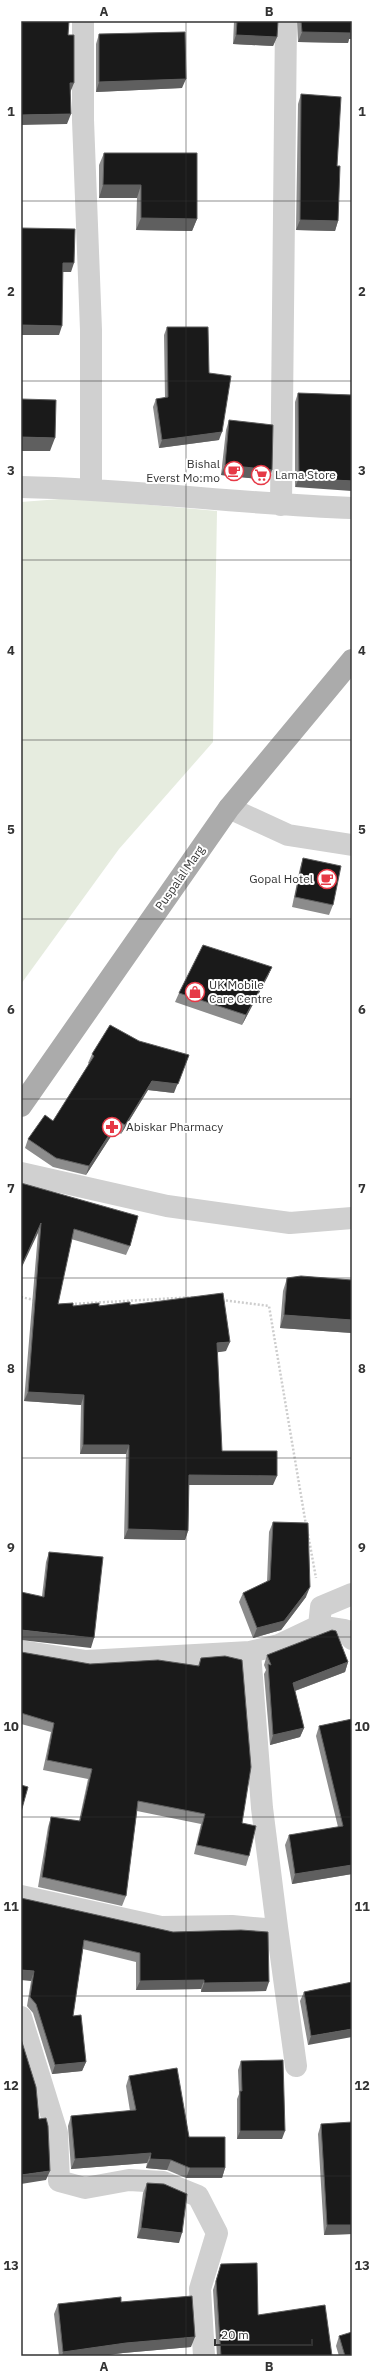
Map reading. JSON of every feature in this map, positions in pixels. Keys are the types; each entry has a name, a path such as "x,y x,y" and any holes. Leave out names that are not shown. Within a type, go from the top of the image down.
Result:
{"main road":[{"name":"Puspalal Marg","path":"21,1106 229,808 352,660"}],"street":[{"path":"83,21 83,120 91,330 91,488"},
{"path":"281,505 286,21"},
{"path":"21,487 91,488 281,505 352,508"},
{"path":"229,808 288,835 352,845"},
{"path":"21,1173 167,1206 290,1223 352,1218"},
{"path":"21,1651 86,1661 250,1652 279,1645 352,1594"},
{"path":"320,1617 345,1630 352,1639"},
{"path":"250,1652 262,1808 296,2066"},
{"path":"21,1896 161,1927 277,1927"},
{"path":"21,2017 56,2133 59,2181 85,2188 128,2180 163,2182 198,2196 217,2233 200,2289 204,2356"}],"path":[{"path":"67,1304 187,1296 202,1298"},
{"path":"21,1297 40,1301"},
{"path":"217,1300 269,1306 320,1617"}],"shaded area":[{"path":"73,498 217,511 213,742 119,849 21,984 21,502"}],"building":[{"path":"21,21 69,21 68,35 74,35 74,83 70,83 71,114 21,115"},
{"path":"237,21 278,21 277,37 236,35"},
{"path":"301,21 352,21 352,30 351,33 302,32"},
{"path":"185,32 186,79 99,82 99,34"},
{"path":"301,94 341,97 337,166 340,166 338,221 300,220"},
{"path":"104,153 197,153 197,219 141,218 141,185 103,185"},
{"path":"21,228 75,229 74,263 63,263 62,326 21,325"},
{"path":"167,327 208,327 209,373 231,376 222,432 162,440 156,399 168,397"},
{"path":"298,393 352,395 352,481 299,478"},
{"path":"21,399 56,400 55,438 21,437"},
{"path":"229,420 273,425 272,470 225,465"},
{"path":"303,858 341,866 333,905 295,897"},
{"path":"203,945 272,967 246,1015 179,993"},
{"path":"110,1025 139,1041 189,1055 178,1084 152,1081 125,1125 118,1121 89,1166 56,1158 28,1139 45,1115 53,1121 94,1056 92,1054"},
{"path":"21,1183 138,1216 130,1246 74,1229 58,1304 73,1303 73,1306 99,1303 99,1306 130,1302 130,1305 223,1293 230,1342 217,1343 222,1451 277,1451 277,1476 189,1475 188,1531 128,1529 129,1445 83,1445 84,1395 28,1392 41,1223 21,1267"},
{"path":"301,1276 352,1280 352,1320 284,1315 287,1278"},
{"path":"273,1522 308,1523 310,1587 284,1621 257,1628 243,1593 270,1580"},
{"path":"49,1552 103,1557 94,1638 21,1630 21,1592 44,1597"},
{"path":"332,1630 336,1631 348,1662 293,1683 304,1728 273,1735 268,1664 271,1665 267,1655"},
{"path":"21,1652 90,1664 158,1660 199,1666 201,1658 225,1656 242,1660 251,1767 242,1823 256,1826 249,1856 197,1845 205,1814 138,1801 126,1896 42,1877 51,1817 80,1821 92,1769 47,1760 54,1723 21,1713"},
{"path":"352,1719 352,1865 295,1874 289,1835 343,1826 319,1726"},
{"path":"21,1785 28,1787 21,1812"},
{"path":"21,1898 173,1932 241,1930 268,1932 269,1982 204,1983 204,1980 140,1981 140,1953 84,1940 73,2016 81,2015 86,2062 55,2065 36,2004 30,1997 34,1971 21,1970"},
{"path":"352,1982 352,2029 311,2036 304,1992"},
{"path":"21,2039 36,2087 39,2119 46,2118 48,2126 50,2171 21,2175"},
{"path":"283,2060 285,2131 240,2131 240,2091 242,2091 241,2061"},
{"path":"177,2068 189,2137 225,2137 225,2168 190,2168 171,2160 150,2159 151,2153 75,2159 71,2116 136,2110 129,2076"},
{"path":"352,2122 352,2225 327,2225 321,2124"},
{"path":"147,2183 164,2184 187,2194 182,2233 141,2228"},
{"path":"257,2263 258,2315 325,2305 332,2356 221,2356 216,2281 221,2264"},
{"path":"192,2296 195,2337 126,2343 63,2352 58,2304 121,2297 121,2302"},
{"path":"352,2332 352,2356 345,2356 339,2336"}],"place":[{"name":"Bishal Everst Mo:mo","path":"234,471"},
{"name":"Lama Store","path":"261,475"},
{"name":"Gopal Hotel","path":"327,879"},
{"name":"UK Mobile Care Centre","path":"195,992"},
{"name":"Abiskar Pharmacy","path":"112,1127"}]}
